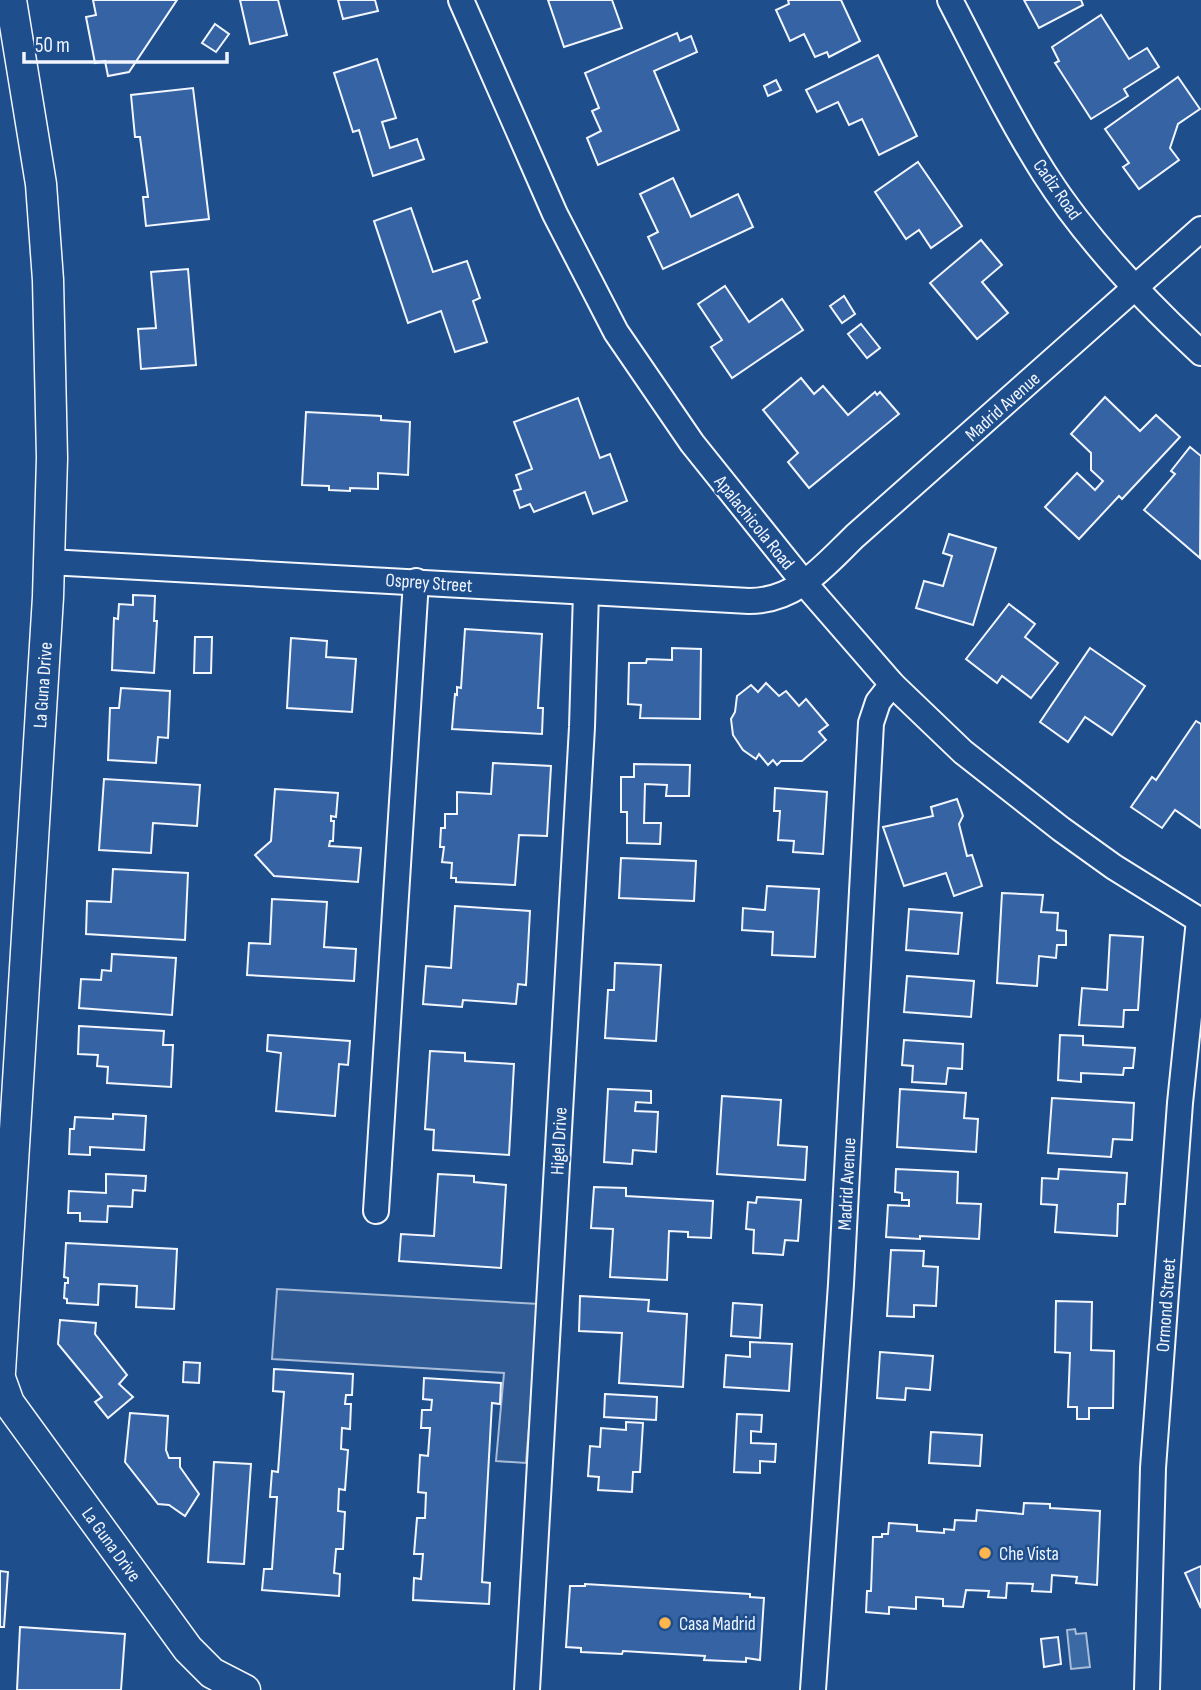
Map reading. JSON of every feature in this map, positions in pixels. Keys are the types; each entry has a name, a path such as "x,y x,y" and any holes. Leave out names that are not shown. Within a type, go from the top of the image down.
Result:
{"street":[{"name":"La Guna Drive","path":"0,1372 49,562 52,458 48,280 41,184 11,0"},
{"name":"Apalachicola Road","path":"461,0 555,214 616,332 692,443 804,584 892,684 963,752 1114,867 1200,921"},
{"name":"Cadiz Road","path":"950,0 1045,175 1089,234 1134,287 1201,353"},
{"name":"Madrid Avenue","path":"804,584 1201,229"},
{"name":"Osprey Street","path":"49,562 759,601 779,597 804,584"},
{"path":"376,1211 416,581"},
{"name":"Higel Drive","path":"527,1690 582,727 586,592"},
{"name":"Madrid Avenue","path":"813,1690 841,1284 871,723 878,702 892,684"},
{"name":"Ormond Street","path":"1147,1690 1153,1468 1180,1103 1200,921"},
{"name":"La Guna Drive","path":"0,1378 9,1403 188,1649 212,1673 245,1690"}],"shaded area":[{"path":"277,1289 539,1304 526,1463 496,1461 504,1373 272,1359"},
{"path":"1075,1629 1076,1634 1086,1633 1090,1667 1071,1669 1067,1630"}],"building":[{"path":"93,0 177,0 129,72 108,76 105,61 95,63 86,17 96,15"},
{"path":"240,0 278,0 287,35 250,44"},
{"path":"338,0 375,0 378,11 343,19"},
{"path":"548,0 612,0 622,28 564,47"},
{"path":"788,0 841,0 860,41 829,57 827,52 815,57 804,34 790,41 776,10 789,4"},
{"path":"1024,0 1081,0 1083,5 1039,28"},
{"path":"1101,15 1129,59 1147,48 1159,67 1124,89 1128,96 1091,119 1055,63 1059,61 1052,47"},
{"path":"215,24 229,34 216,52 202,43"},
{"path":"677,33 680,41 691,36 697,52 654,71 679,130 598,165 587,138 601,131 592,111 599,108 585,73"},
{"path":"878,55 917,136 879,155 862,119 849,125 838,102 817,112 806,90"},
{"path":"377,59 396,118 382,122 390,148 417,139 424,159 373,176 359,130 353,132 334,73"},
{"path":"1178,77 1200,109 1178,124 1170,148 1179,160 1139,189 1123,167 1129,163 1105,129"},
{"path":"776,80 781,90 768,96 764,86"},
{"path":"193,88 209,219 146,226 143,197 148,197 140,137 135,137 131,95"},
{"path":"918,162 962,226 931,248 919,230 906,239 875,192"},
{"path":"673,178 691,217 738,194 753,227 663,269 648,237 658,232 640,194"},
{"path":"411,208 433,272 467,261 480,298 473,301 487,342 455,352 441,311 408,323 374,221"},
{"path":"981,240 1002,265 982,282 1008,313 977,339 930,283"},
{"path":"188,269 196,365 141,369 138,329 156,328 151,272"},
{"path":"725,286 749,322 782,299 803,330 732,378 711,347 722,340 698,304"},
{"path":"844,296 855,314 842,323 830,306"},
{"path":"861,324 880,348 867,358 848,334"},
{"path":"801,378 814,394 823,386 848,415 875,392 877,395 880,392 899,414 809,488 788,462 798,453 763,410"},
{"path":"1105,397 1140,431 1156,415 1180,437 1122,499 1119,496 1079,539 1045,507 1077,473 1095,490 1103,481 1091,470 1091,453 1071,434"},
{"path":"578,398 600,458 610,454 627,501 593,514 585,492 534,512 530,504 520,508 514,491 521,489 516,475 532,469 514,422"},
{"path":"306,412 381,416 381,420 410,422 408,475 378,473 378,489 329,490 329,486 302,485"},
{"path":"1190,447 1201,456 1200,558 1144,510 1175,474 1171,471"},
{"path":"949,534 996,548 973,625 916,608 924,581 943,586 952,556 943,553"},
{"path":"133,595 155,596 154,621 157,621 154,673 112,670 114,618 118,619 119,604 133,605"},
{"path":"1009,604 1035,624 1025,637 1058,663 1031,698 1002,676 997,683 966,659"},
{"path":"465,629 542,634 538,708 543,708 542,734 452,729 455,694 457,695 457,687 461,688"},
{"path":"195,637 212,637 211,673 194,673"},
{"path":"291,638 327,641 326,657 356,659 352,712 287,708"},
{"path":"672,648 701,649 700,719 640,718 641,705 628,704 629,663 646,663 647,659 672,660"},
{"path":"1090,648 1145,686 1112,735 1085,717 1068,742 1040,722"},
{"path":"766,683 779,696 786,691 799,706 806,699 828,725 819,732 826,740 802,761 781,761 777,765 773,760 768,765 759,754 756,759 743,750 733,735 731,719 735,712 737,696 751,685 758,692"},
{"path":"121,688 170,691 168,738 158,737 156,763 108,760 110,708 119,708"},
{"path":"1196,721 1201,724 1201,828 1175,810 1162,828 1131,807 1152,777 1156,780"},
{"path":"493,763 551,766 547,836 519,835 515,885 456,882 456,878 451,878 452,863 442,862 444,847 440,847 441,828 445,828 445,814 457,814 457,792 491,794"},
{"path":"634,764 690,765 689,796 666,796 667,785 645,784 644,823 661,823 660,844 627,843 627,812 621,812 621,777 634,777"},
{"path":"104,779 200,785 197,826 153,823 151,853 99,850"},
{"path":"775,788 827,792 823,854 793,852 794,841 778,840 780,811 774,811"},
{"path":"275,789 338,793 336,817 331,816 331,821 334,821 333,841 330,841 329,846 361,848 358,882 274,876 255,855 271,841"},
{"path":"957,799 963,816 959,824 967,856 972,855 982,886 954,896 946,873 904,886 883,827 933,816 931,807"},
{"path":"621,858 696,861 694,901 619,898"},
{"path":"113,869 188,873 185,940 86,934 87,901 111,902"},
{"path":"767,886 819,889 815,957 772,955 773,932 742,930 743,908 765,910"},
{"path":"1002,893 1043,895 1041,912 1058,913 1057,930 1066,931 1066,945 1057,945 1056,958 1039,956 1037,986 997,983"},
{"path":"272,899 327,902 324,947 356,949 354,981 247,975 249,943 270,944"},
{"path":"455,906 530,911 526,985 518,984 516,1004 463,1000 462,1007 423,1004 426,966 451,968"},
{"path":"909,909 962,913 958,954 906,950"},
{"path":"1110,935 1143,937 1138,1010 1124,1010 1123,1027 1079,1025 1082,988 1107,990"},
{"path":"112,954 176,958 172,1015 79,1008 81,979 101,980 102,970 111,971"},
{"path":"615,963 661,965 656,1041 605,1038 608,990 614,990"},
{"path":"907,976 974,981 971,1017 904,1012"},
{"path":"79,1026 164,1031 163,1045 173,1045 171,1087 107,1083 108,1067 97,1066 98,1055 78,1054"},
{"path":"268,1035 350,1041 348,1065 339,1064 335,1116 276,1111 281,1053 267,1051"},
{"path":"1060,1035 1083,1036 1083,1045 1135,1048 1133,1068 1124,1068 1123,1075 1081,1073 1081,1082 1058,1080"},
{"path":"904,1040 963,1044 962,1069 948,1068 946,1084 912,1082 913,1066 902,1065"},
{"path":"430,1051 465,1053 465,1061 514,1064 509,1155 433,1150 434,1130 425,1129"},
{"path":"608,1089 651,1091 651,1103 636,1102 635,1111 658,1112 656,1152 633,1150 632,1164 604,1162"},
{"path":"900,1089 966,1093 964,1118 978,1119 976,1152 897,1147"},
{"path":"722,1096 781,1100 778,1145 807,1147 805,1180 717,1174"},
{"path":"1052,1098 1134,1103 1132,1140 1113,1139 1111,1157 1048,1153"},
{"path":"113,1114 146,1116 144,1150 90,1147 90,1155 69,1154 70,1129 74,1129 75,1117 113,1119"},
{"path":"896,1169 958,1172 957,1203 981,1204 979,1239 886,1237 888,1205 909,1206 909,1200 902,1200 902,1193 895,1192"},
{"path":"1059,1169 1127,1173 1125,1204 1118,1204 1117,1236 1055,1232 1057,1205 1041,1204 1042,1178 1058,1179"},
{"path":"106,1174 146,1176 145,1191 133,1190 132,1207 108,1206 107,1222 80,1221 80,1213 68,1213 69,1191 106,1193"},
{"path":"438,1174 474,1176 474,1182 506,1185 501,1268 399,1261 401,1234 434,1236"},
{"path":"594,1187 626,1188 626,1196 713,1201 711,1238 688,1237 688,1232 669,1231 667,1280 610,1277 613,1229 591,1228"},
{"path":"757,1197 801,1200 798,1241 785,1240 783,1255 753,1253 754,1230 746,1229 748,1202 756,1203"},
{"path":"66,1243 177,1249 174,1309 136,1307 137,1286 99,1284 98,1305 67,1303 64,1298 65,1283 68,1283 68,1278 64,1277"},
{"path":"891,1250 924,1251 923,1266 938,1267 936,1306 914,1305 914,1317 887,1316"},
{"path":"580,1296 649,1300 648,1311 687,1314 683,1387 619,1383 622,1333 579,1331"},
{"path":"1056,1301 1092,1302 1091,1350 1114,1351 1113,1408 1089,1408 1089,1419 1077,1419 1077,1407 1068,1407 1070,1353 1055,1352"},
{"path":"733,1303 762,1305 760,1338 731,1336"},
{"path":"60,1320 96,1323 95,1334 127,1375 119,1384 133,1397 108,1418 95,1402 102,1397 58,1344"},
{"path":"750,1342 792,1344 789,1391 724,1387 726,1355 750,1357"},
{"path":"880,1352 933,1356 930,1390 906,1388 905,1400 877,1398"},
{"path":"184,1362 200,1363 199,1383 183,1382"},
{"path":"274,1369 353,1374 352,1395 346,1395 345,1404 351,1404 350,1429 342,1428 341,1449 348,1450 345,1490 339,1489 338,1511 345,1512 343,1549 336,1549 334,1573 340,1574 339,1596 262,1590 264,1569 272,1569 277,1497 270,1497 272,1471 278,1472 284,1392 273,1391"},
{"path":"424,1378 501,1383 500,1404 492,1403 482,1582 490,1583 489,1604 413,1600 414,1578 421,1579 423,1554 414,1554 417,1518 425,1518 426,1493 418,1492 420,1455 428,1456 430,1428 421,1428 422,1410 431,1410 432,1400 423,1399"},
{"path":"605,1394 657,1397 656,1420 604,1417"},
{"path":"130,1413 168,1416 166,1450 169,1458 180,1458 180,1467 199,1494 185,1516 169,1505 158,1504 125,1462"},
{"path":"737,1414 762,1415 761,1432 751,1431 751,1443 776,1444 775,1462 760,1461 760,1473 734,1472"},
{"path":"626,1422 643,1423 640,1472 633,1472 632,1492 598,1490 599,1477 588,1476 590,1446 600,1447 601,1428 626,1430"},
{"path":"931,1432 982,1435 980,1466 929,1463"},
{"path":"214,1462 251,1464 244,1564 208,1562"},
{"name":"Che Vista","path":"1024,1503 1050,1504 1050,1508 1100,1511 1097,1585 1076,1583 1077,1577 1052,1575 1051,1592 1032,1591 1033,1584 1007,1583 1006,1598 988,1597 989,1591 966,1590 963,1607 943,1606 943,1599 916,1597 916,1609 889,1607 889,1614 866,1612 867,1591 871,1591 873,1537 888,1534 889,1523 917,1525 917,1531 944,1533 944,1529 954,1530 955,1520 976,1521 977,1510 1023,1514"},
{"path":"1201,1566 1201,1608 1185,1573"},
{"path":"0,1571 8,1572 4,1627 0,1627"},
{"name":"Casa Madrid","path":"585,1584 750,1594 750,1597 764,1598 760,1660 704,1660 705,1656 623,1651 622,1654 581,1652 581,1648 566,1647 570,1586"},
{"path":"20,1627 125,1634 121,1690 17,1690"},
{"path":"1058,1637 1061,1664 1044,1667 1041,1639"}],"place":[{"name":"Che Vista","path":"985,1553"},
{"name":"Casa Madrid","path":"665,1623"}]}
